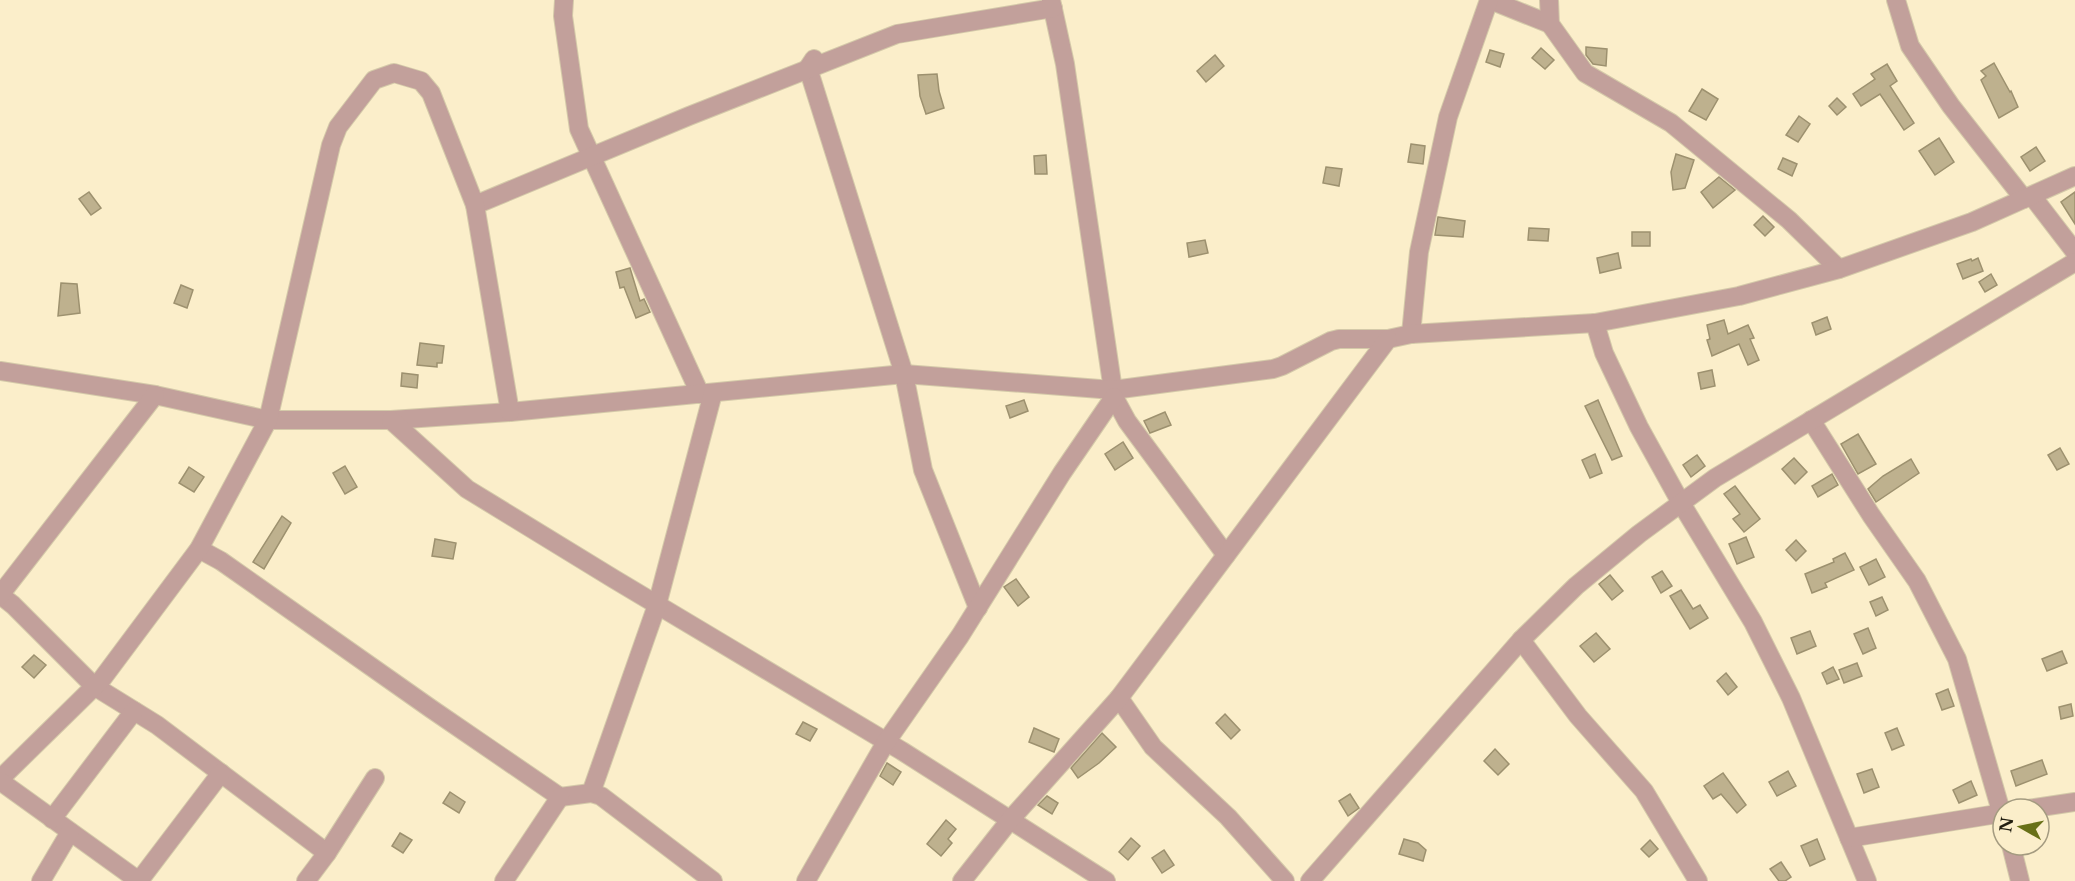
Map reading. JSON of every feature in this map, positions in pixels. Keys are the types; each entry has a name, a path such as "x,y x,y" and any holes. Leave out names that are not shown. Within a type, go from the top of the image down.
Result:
{"street":[{"path":"564,0 564,16 579,129 591,158 707,394 657,605 591,793"},
{"path":"1411,334 1419,252 1445,128 1489,0 1550,24 1585,73 1671,123 1789,220 1839,269"},
{"path":"1549,0 1550,24"},
{"path":"1896,0 1910,46 1951,106 2075,252"},
{"path":"475,205 812,63 897,34 1052,4 1065,64 1114,394 1127,421 1226,555"},
{"path":"812,63 904,374 923,470 978,608"},
{"path":"221,773 139,881 0,780 102,679 199,549 268,420 331,146 338,127 374,80 394,73 421,81 431,93 475,205 510,412"},
{"path":"0,371 155,395 268,420 391,420 510,412 904,374 1114,394 1273,369 1339,339 1388,339 1411,334 1595,323 1739,296 1839,269 1972,222 2075,176"},
{"path":"1310,881 1521,640 1576,586 1639,534 1715,478 2075,262"},
{"path":"1595,323 1604,353 1639,427 1681,503 1758,631 1791,698 1867,881"},
{"path":"962,881 1010,820 1119,698 1388,339"},
{"path":"806,881 886,742 978,608 1114,394"},
{"path":"155,395 0,595 13,605 94,686 157,725 327,853"},
{"path":"391,420 467,489 886,742 1106,881"},
{"path":"1811,420 1871,515 1917,581 1957,659 1997,797"},
{"path":"199,549 221,561 560,797 591,793 601,796 713,881"},
{"path":"1521,640 1578,716 1644,791 1698,881"},
{"path":"1119,698 1153,747 1228,817 1285,881"},
{"path":"52,819 134,711"},
{"path":"306,881 327,853 375,778"},
{"path":"504,881 560,797"},
{"path":"2051,806 2075,802"},
{"path":"1849,838 1991,817"},
{"path":"41,881 70,832"},
{"path":"2014,857 2020,881"}],"building":[{"path":"1586,47 1607,49 1606,66 1593,64 1586,55"},
{"path":"1541,48 1554,60 1545,69 1532,58"},
{"path":"1490,50 1504,54 1500,67 1486,62"},
{"path":"1215,55 1224,66 1206,82 1197,71"},
{"path":"1994,63 2018,107 1999,118 1981,80 1986,76 1981,71"},
{"path":"1887,64 1897,81 1890,86 1914,123 1904,130 1880,94 1861,106 1853,94 1875,79 1871,74"},
{"path":"937,74 944,108 926,114 920,96 918,75"},
{"path":"1702,89 1718,99 1706,120 1689,111"},
{"path":"1837,98 1846,107 1837,115 1829,106"},
{"path":"1799,116 1810,124 1798,142 1786,135"},
{"path":"1939,138 1954,162 1935,175 1919,151"},
{"path":"1411,144 1425,146 1423,164 1408,162"},
{"path":"2036,147 2045,161 2030,171 2021,157"},
{"path":"1676,154 1694,160 1685,188 1673,190 1671,172"},
{"path":"1046,155 1047,174 1035,174 1034,156"},
{"path":"1783,158 1797,164 1792,176 1778,169"},
{"path":"1326,167 1342,169 1339,186 1323,183"},
{"path":"1719,177 1735,190 1713,208 1701,192"},
{"path":"89,192 101,208 91,215 79,199"},
{"path":"2075,192 2075,224 2061,202"},
{"path":"1763,216 1774,227 1765,236 1754,225"},
{"path":"1438,217 1465,221 1463,237 1435,235"},
{"path":"1529,228 1549,229 1548,241 1528,240"},
{"path":"1632,232 1650,232 1650,246 1632,246"},
{"path":"1205,240 1208,253 1189,257 1187,243"},
{"path":"1618,253 1621,268 1600,273 1597,258"},
{"path":"1978,258 1983,271 1963,279 1957,264"},
{"path":"630,268 640,301 644,299 650,312 636,318 624,287 620,288 616,272"},
{"path":"1991,274 1997,285 1985,292 1979,282"},
{"path":"61,283 77,284 80,313 58,316"},
{"path":"181,285 193,290 187,308 174,303"},
{"path":"1827,317 1831,329 1816,335 1812,323"},
{"path":"1724,320 1728,334 1748,325 1754,338 1750,339 1759,360 1748,365 1739,344 1712,356 1707,340 1710,339 1707,325"},
{"path":"420,343 444,346 442,363 437,363 437,367 417,365"},
{"path":"1712,370 1715,386 1701,389 1698,373"},
{"path":"402,373 418,375 417,388 401,386"},
{"path":"1024,400 1028,411 1010,418 1006,406"},
{"path":"1598,400 1622,456 1612,460 1585,406"},
{"path":"1165,412 1171,425 1150,433 1144,421"},
{"path":"1858,434 1876,464 1858,474 1841,444"},
{"path":"1123,442 1133,458 1115,470 1105,454"},
{"path":"2060,448 2069,464 2057,470 2048,455"},
{"path":"1595,454 1602,473 1590,478 1582,460"},
{"path":"1697,455 1705,466 1691,477 1683,465"},
{"path":"1794,458 1807,472 1795,484 1782,469"},
{"path":"1911,459 1919,473 1876,502 1868,489 1883,476"},
{"path":"345,466 357,487 345,494 333,473"},
{"path":"189,467 204,477 194,492 179,483"},
{"path":"1832,474 1838,485 1818,497 1812,486"},
{"path":"1735,486 1760,519 1744,532 1733,519 1740,514 1724,494"},
{"path":"282,516 291,523 264,569 253,562"},
{"path":"1746,537 1754,557 1737,564 1729,544"},
{"path":"435,539 456,543 453,559 432,556"},
{"path":"1796,540 1806,551 1796,561 1786,550"},
{"path":"1845,553 1854,570 1825,583 1827,587 1812,593 1805,574 1834,562 1833,559"},
{"path":"1876,559 1885,577 1869,585 1860,567"},
{"path":"1662,571 1672,586 1661,593 1652,577"},
{"path":"1610,575 1623,591 1612,600 1599,584"},
{"path":"1016,579 1029,597 1018,606 1004,587"},
{"path":"1681,590 1693,609 1700,605 1708,618 1690,629 1670,596"},
{"path":"1882,597 1888,610 1876,616 1870,602"},
{"path":"1868,628 1876,648 1863,654 1854,634"},
{"path":"1810,631 1816,646 1797,654 1791,638"},
{"path":"1596,633 1610,649 1594,662 1580,646"},
{"path":"2062,651 2067,663 2047,671 2042,659"},
{"path":"34,655 46,665 34,678 22,667"},
{"path":"1857,663 1862,676 1844,683 1839,670"},
{"path":"1833,667 1839,679 1827,684 1822,673"},
{"path":"1726,673 1737,687 1728,695 1717,681"},
{"path":"1948,689 1954,706 1942,710 1936,694"},
{"path":"2071,704 2073,716 2061,719 2059,707"},
{"path":"1225,714 1240,730 1231,739 1216,723"},
{"path":"803,722 817,729 810,741 796,734"},
{"path":"1034,728 1059,739 1054,752 1029,742"},
{"path":"1897,728 1904,745 1892,750 1885,733"},
{"path":"1102,733 1116,747 1078,778 1071,768"},
{"path":"1495,749 1509,764 1498,775 1484,761"},
{"path":"2042,760 2047,774 2016,786 2011,771"},
{"path":"887,763 901,772 893,785 880,776"},
{"path":"1872,769 1879,787 1864,793 1857,774"},
{"path":"1788,771 1796,786 1777,796 1769,782"},
{"path":"1723,773 1746,805 1737,813 1721,794 1713,799 1704,786"},
{"path":"1971,781 1977,795 1959,803 1953,790"},
{"path":"450,792 465,802 459,813 443,803"},
{"path":"1350,794 1359,808 1348,816 1339,801"},
{"path":"1047,796 1058,803 1052,814 1038,805"},
{"path":"946,820 956,829 948,839 952,843 941,856 927,844"},
{"path":"400,833 412,840 403,853 392,846"},
{"path":"1131,838 1140,846 1128,860 1119,852"},
{"path":"1404,839 1418,843 1426,850 1423,861 1399,854"},
{"path":"1817,839 1825,859 1810,866 1801,846"},
{"path":"1650,840 1658,849 1649,857 1641,849"},
{"path":"1164,850 1174,865 1162,873 1152,858"},
{"path":"1781,862 1791,877 1785,881 1779,881 1770,869"}]}
